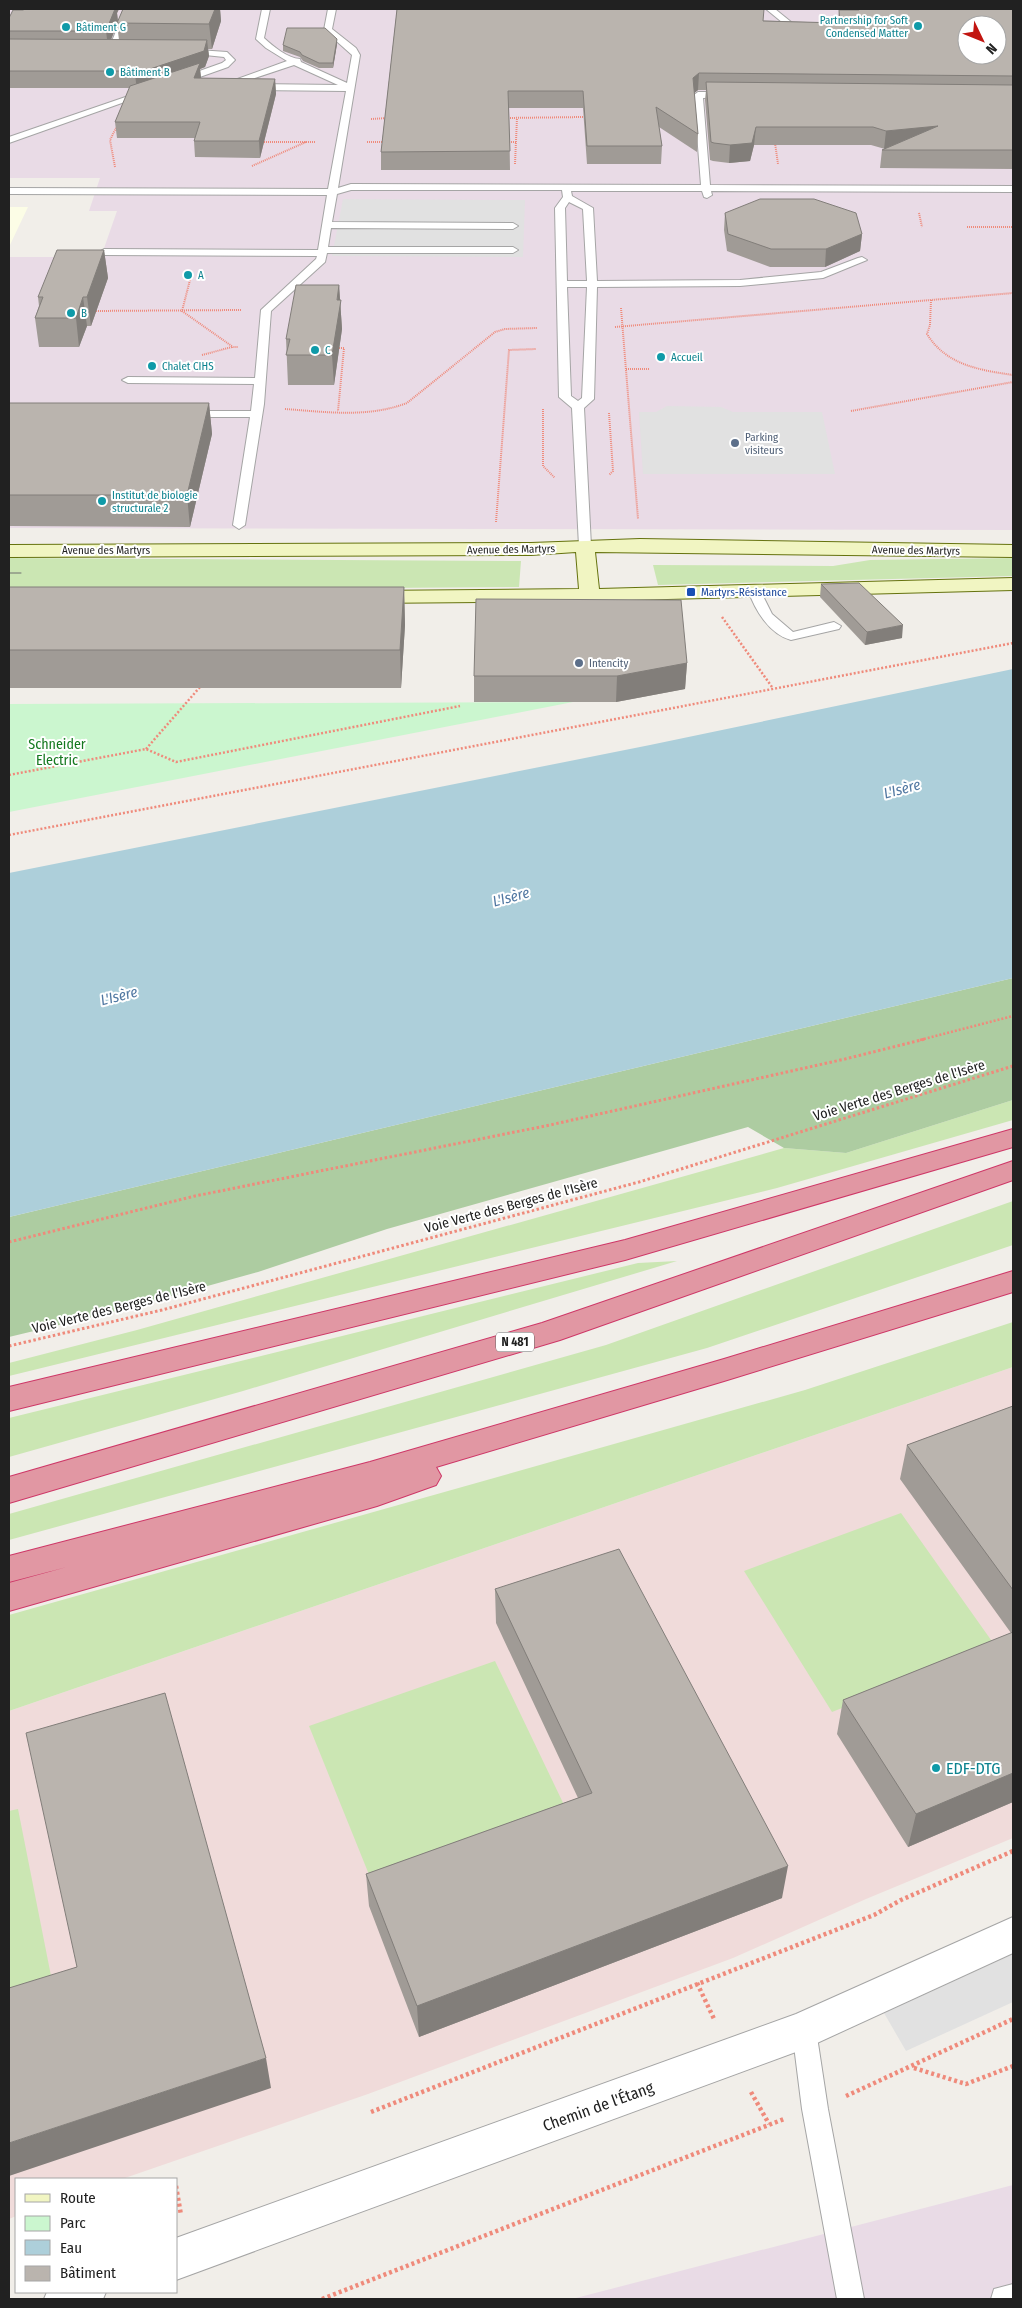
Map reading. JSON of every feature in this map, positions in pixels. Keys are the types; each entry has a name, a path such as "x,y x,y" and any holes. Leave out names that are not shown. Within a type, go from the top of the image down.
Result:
{"highway":[{"path":"9,1399 625,1250 1013,1138"},
{"name":"N 481","path":"9,1490 549,1332 1013,1170"},
{"path":"9,1569 370,1474 724,1370 1013,1281"},
{"path":"9,1597 376,1493 724,1370"}],"main road":[{"name":"Avenue des Martyrs","path":"9,551 532,549 640,545 1013,551"},
{"path":"586,546 590,595"},
{"path":"352,597 590,595 1013,584"}],"street":[{"name":"Chemin de l'Étang","path":"179,2241 804,2030 1013,1935"},
{"path":"65,2299 83,2293"}],"lane":[{"path":"122,51 108,51 128,9"},
{"path":"266,9 260,39 270,50 333,78 350,88"},
{"path":"239,525 260,381 266,310 321,260 323,251 356,55 353,50 328,30 332,9"},
{"path":"770,9 797,30"},
{"path":"172,51 201,51 227,54 231,60 225,65 172,84"},
{"path":"297,61 218,87 350,88"},
{"path":"9,140 154,91"},
{"path":"706,192 702,173 698,95 734,95"},
{"path":"9,191 332,192 345,196 567,192 1013,189"},
{"path":"567,192 588,208 592,284 588,399 578,407"},
{"path":"567,192 560,208 564,284 565,397 578,407 586,546"},
{"path":"706,192 1013,196"},
{"path":"327,225 513,226"},
{"path":"104,252 513,250"},
{"path":"564,284 749,282 823,274 862,260"},
{"path":"128,380 260,381"},
{"path":"177,414 256,411"},
{"path":"754,590 760,609 772,623 791,636 834,626"},
{"path":"804,2030 815,2109 851,2299"},
{"path":"1004,2299 1013,2298"}],"path":[{"path":"498,118 583,117"},
{"path":"344,119 392,118"},
{"path":"516,165 517,118"},
{"path":"111,192 116,173 110,140 118,124"},
{"path":"264,142 389,142"},
{"path":"250,167 306,142"},
{"path":"506,142 516,142"},
{"path":"967,227 1013,227"},
{"path":"182,311 190,280"},
{"path":"619,284 640,545"},
{"path":"591,328 623,327 1013,294"},
{"path":"931,300 930,325 927,334 934,347 964,364 1013,375"},
{"path":"90,311 266,310"},
{"path":"182,311 233,347 263,348"},
{"path":"256,411 396,409 408,403 500,330 564,328"},
{"path":"334,348 344,348 338,411"},
{"path":"488,522 498,522 509,350 542,349"},
{"path":"626,369 650,370"},
{"path":"851,411 1013,382"},
{"path":"719,612 725,624 772,688"},
{"path":"9,835 1013,643"},
{"path":"146,749 200,687"},
{"path":"9,775 146,749 176,762 460,706"},
{"path":"9,1242 195,1196 550,1126 845,1059 1013,1016"},
{"name":"Voie Verte des Berges de l'Isère","path":"9,1346 162,1310 639,1182 1013,1066"},
{"path":"371,2112 874,1915 901,1900 1013,1850"},
{"path":"697,1983 718,2026"},
{"path":"1013,2019 946,2050 914,2068 966,2084 1013,2066"},
{"path":"322,2299 769,2124"},
{"path":"178,2223 179,2241"}],"shaded area":[{"path":"9,9 1013,9 1013,530 9,528 9,257 101,257 117,211 89,211 100,178 9,178"},
{"path":"343,199 525,200 523,257 332,256"},
{"path":"9,207 28,207 9,247"},
{"name":"Parking visiteurs","path":"667,406 721,407 733,412 822,412 835,474 643,474 639,412 656,412"},
{"path":"1013,1367 1013,1838 866,1899 733,1958 368,2094 125,2178 15,2178 15,2216 9,2219 9,1711"},
{"path":"1013,1954 1013,2002 906,2051 884,2013"},
{"path":"1013,2185 1013,2299 572,2299"}],"green space":[{"path":"9,558 521,561 519,587 9,591"},
{"path":"1013,558 1013,576 658,585 653,565 833,566 870,560"},
{"name":"Schneider Electric","path":"573,702 9,812 9,704"},
{"path":"1013,978 1013,1100 846,1153 784,1148 748,1127 387,1229 258,1272 121,1310 9,1337 9,1217"},
{"path":"1013,1100 1013,1120 777,1188 9,1376 9,1363 137,1330 784,1148 846,1153"},
{"path":"1013,1201 1013,1245 707,1348 9,1540 9,1514 606,1345"},
{"path":"677,1261 243,1391 9,1457 9,1418 638,1263"},
{"path":"1013,1322 1013,1367 9,1711 9,1615 805,1390"},
{"path":"901,1513 996,1647 832,1712 744,1571"},
{"path":"495,1661 566,1809 372,1882 309,1726"},
{"path":"18,1809 53,1986 9,1999 9,1811"}],"water":[{"name":"L'Isère","path":"1013,669 1013,978 9,1217 9,873 650,745"}],"building":[{"name":"Bâtiment G","path":"115,9 106,31 9,31 9,18 13,10"},
{"path":"123,9 215,9 209,24 117,23"},
{"path":"397,9 764,9 763,21 840,23 839,10 1013,9 1013,76 699,73 693,78 698,134 656,107 662,146 587,146 583,91 508,91 510,151 381,152"},
{"path":"287,28 325,28 337,39 333,63 319,63 283,45"},
{"path":"9,39 207,40 204,51 135,74 136,71 9,71"},
{"path":"200,63 194,78 275,79 259,141 194,141 200,122 115,122 130,86"},
{"path":"706,82 1013,85 1013,150 882,150 938,126 886,131 873,127 756,127 752,143 730,145 714,143 711,142"},
{"path":"760,199 814,199 856,213 862,234 826,249 771,249 728,234 725,213"},
{"path":"57,250 104,250 87,297 83,297 76,318 35,318 43,297 38,297"},
{"path":"296,285 339,285 337,300 341,300 332,355 286,355 290,339 286,339"},
{"path":"9,403 209,403 187,495 9,495"},
{"path":"859,583 903,625 867,632 821,584"},
{"path":"9,587 404,587 400,650 9,650"},
{"name":"Intencity","path":"476,599 681,600 687,663 617,676 474,676"},
{"path":"1013,1406 1013,1590 907,1445"},
{"path":"619,1549 788,1866 417,2006 366,1874 592,1793 495,1589"},
{"name":"EDF-DTG","path":"1013,1632 1013,1773 916,1814 843,1700"},
{"path":"165,1693 266,2058 9,2143 9,1988 77,1967 26,1733"}],"tram line":[{"path":"9,573 21,573"}],"place":[{"name":"Partnership for Soft Condensed Matter","path":"918,26"},
{"name":"Bâtiment G","path":"66,27"},
{"name":"Bâtiment B","path":"110,72"},
{"name":"A","path":"188,275"},
{"name":"B","path":"71,313"},
{"name":"C","path":"315,350"},
{"name":"Accueil","path":"661,357"},
{"name":"Chalet CIHS","path":"152,366"},
{"name":"Parking visiteurs","path":"735,443"},
{"name":"Institut de biologie structurale 2","path":"102,501"},
{"name":"Martyrs-Résistance","path":"691,592"},
{"name":"Intencity","path":"579,663"},
{"name":"EDF-DTG","path":"936,1768"}]}
